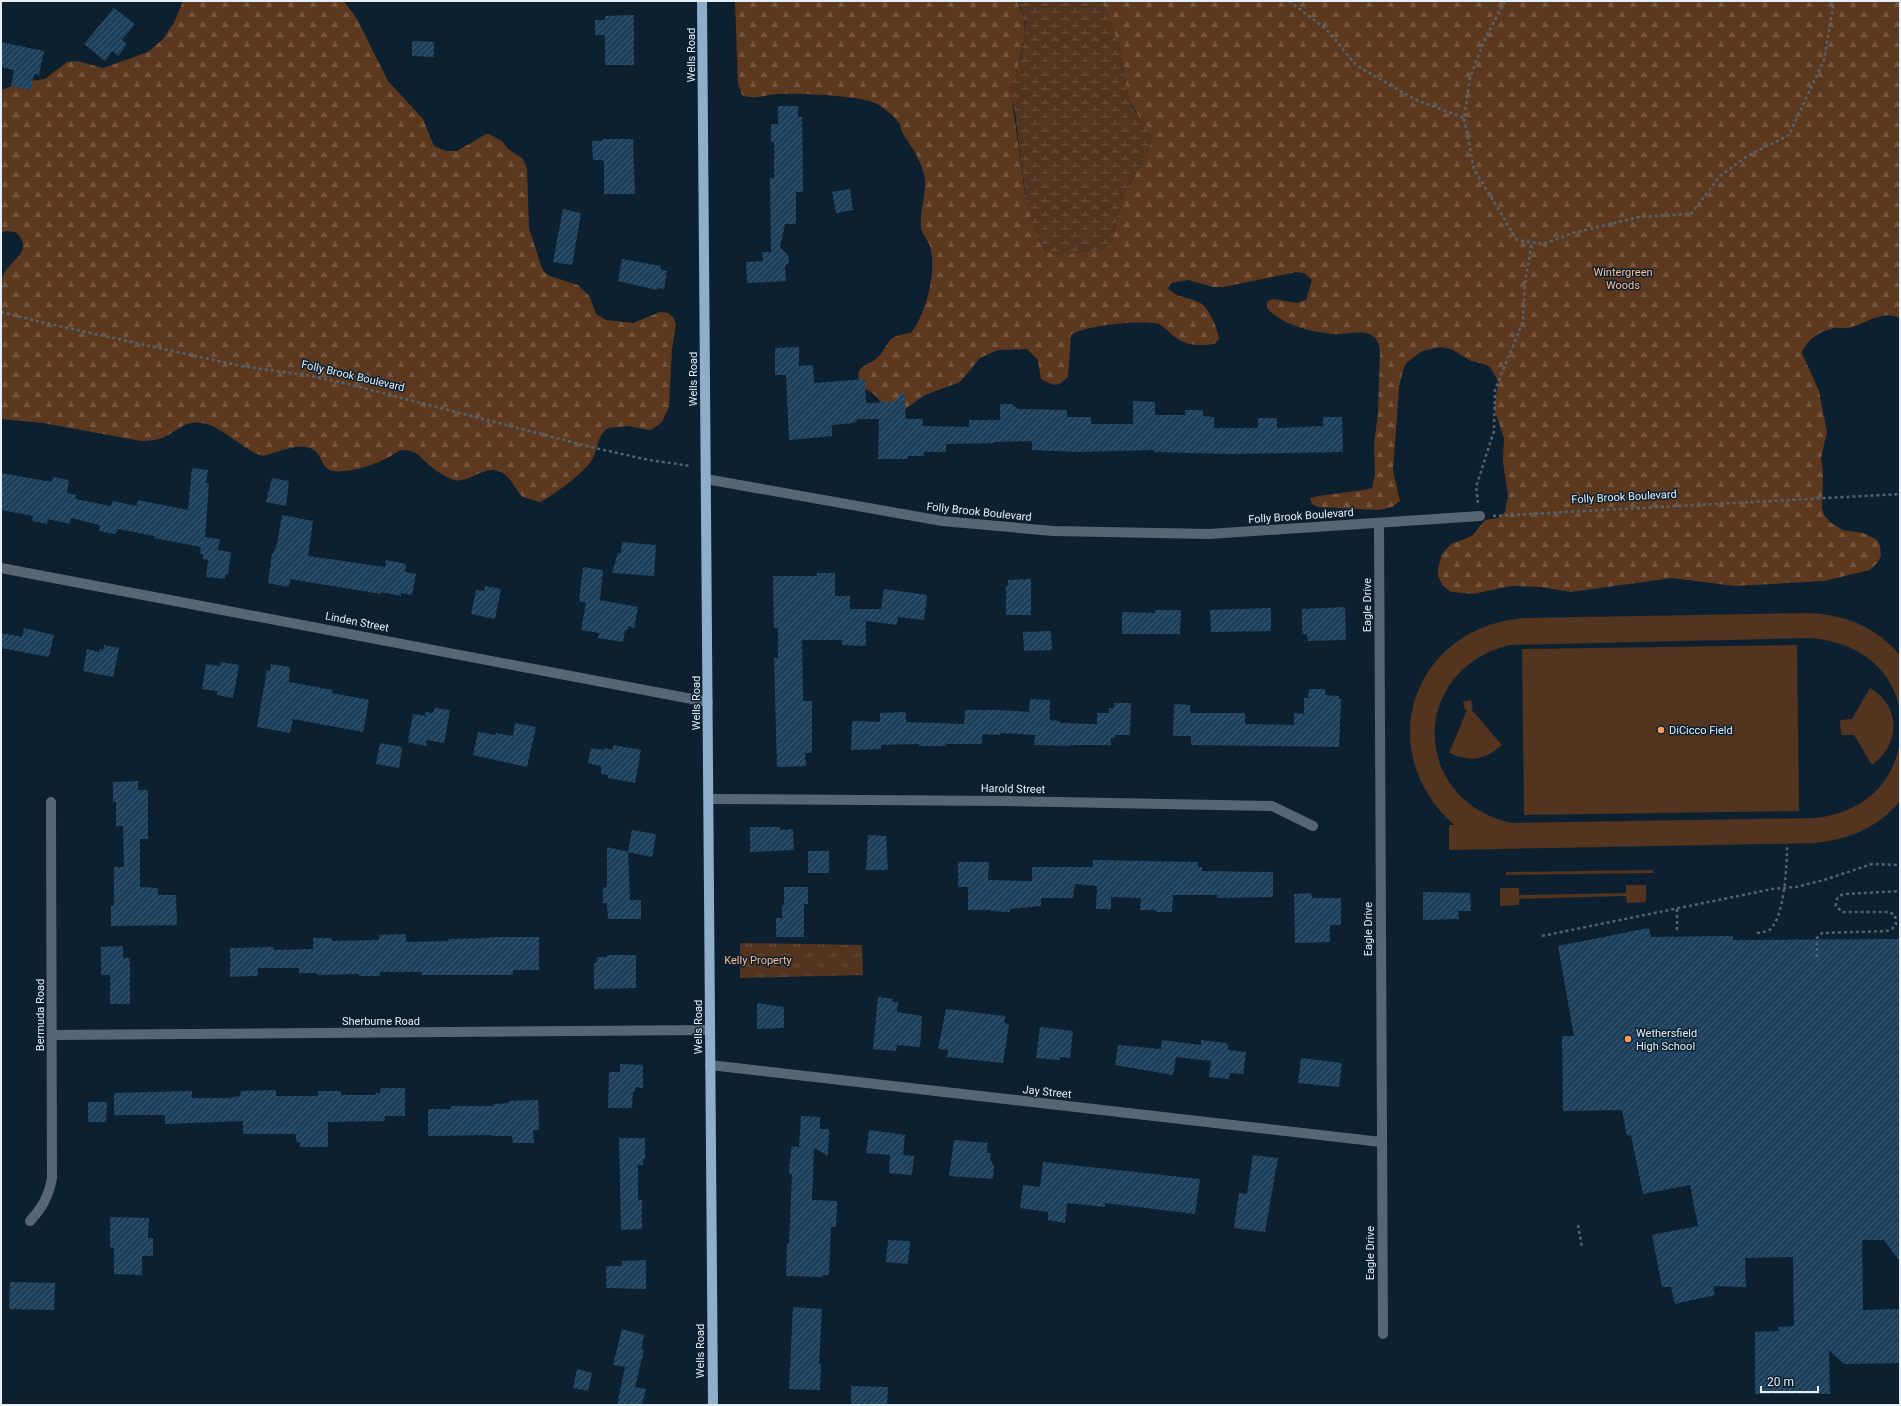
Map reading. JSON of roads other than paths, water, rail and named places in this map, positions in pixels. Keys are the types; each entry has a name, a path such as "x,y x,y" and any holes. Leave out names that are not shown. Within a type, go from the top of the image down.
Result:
{"main road":[{"name":"Wells Road","path":"702,1 712,1405"}],"street":[{"name":"Folly Brook Boulevard","path":"706,479 942,521 1053,531 1209,534 1480,516"},
{"name":"Eagle Drive","path":"1379,523 1383,1334"},
{"name":"Linden Street","path":"1,568 708,702"},
{"name":"Harold Street","path":"708,799 1013,801 1272,806 1313,826"},
{"name":"Bermuda Road","path":"30,1221 42,1208 50,1192 52,1178 51,802"},
{"name":"Sherburne Road","path":"52,1035 710,1030"},
{"name":"Jay Street","path":"710,1065 1382,1142"}],"place":[{"name":"DiCicco Field","path":"1661,730"},
{"name":"Wethersfield High School","path":"1628,1039"}],"park label":[{"name":"Wintergreen Woods","path":"1623,278"},
{"name":"Kelly Property","path":"758,960"}]}
